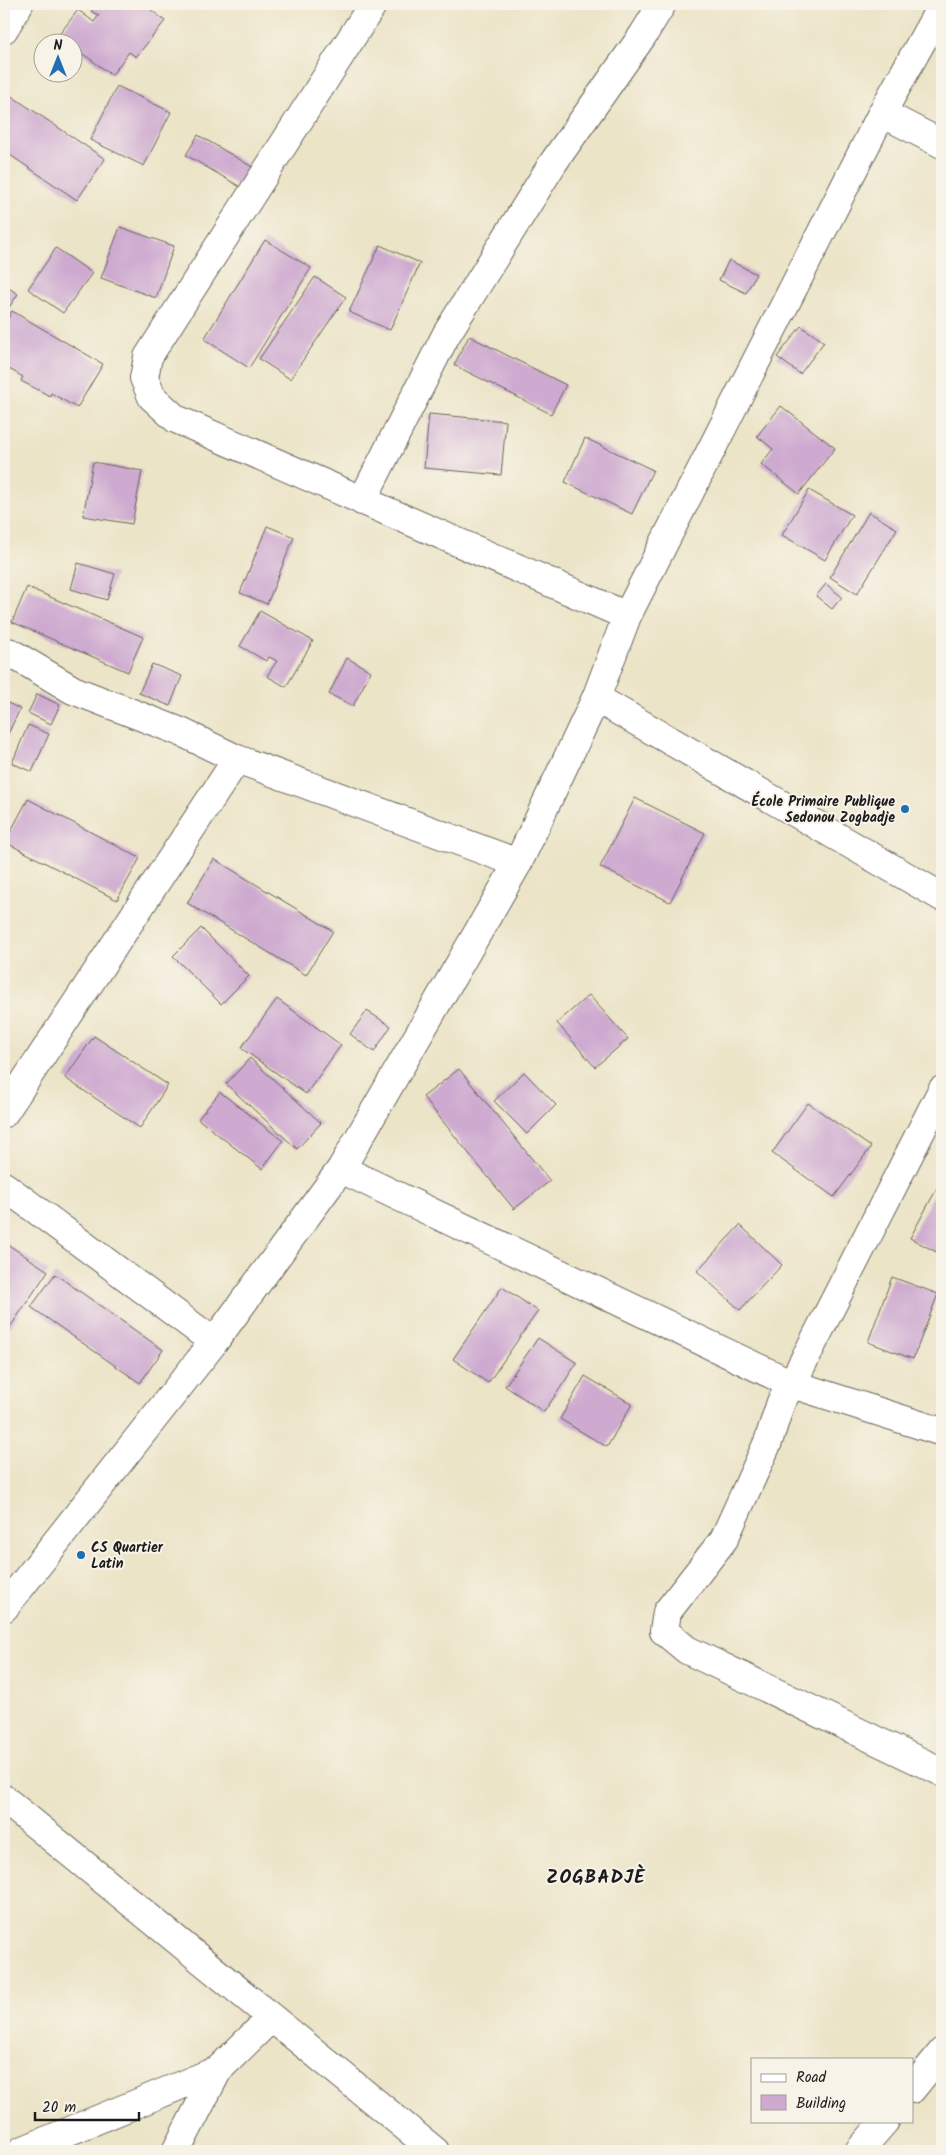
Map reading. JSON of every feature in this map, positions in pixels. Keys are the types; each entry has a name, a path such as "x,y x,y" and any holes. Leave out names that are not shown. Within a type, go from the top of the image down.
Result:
{"street":[{"path":"4,29 19,4"},
{"path":"373,4 148,357 144,378 152,396 176,419 627,616"},
{"path":"362,501 446,336 553,162 643,35 662,4"},
{"path":"4,1608 214,1342 340,1169 518,863 596,698 627,616 882,113 942,5"},
{"path":"882,113 942,144"},
{"path":"4,651 73,690 181,732 237,760 518,863"},
{"path":"596,698 942,897"},
{"path":"4,1113 237,760"},
{"path":"942,1090 792,1384 781,1402 768,1442 724,1538 667,1612 664,1631 686,1650 942,1772"},
{"path":"340,1169 792,1384 942,1432"},
{"path":"4,1186 214,1342"},
{"path":"4,1798 435,2151"},
{"path":"176,2151 218,2070 271,2018"},
{"path":"914,2087 942,2052"},
{"path":"21,2151 218,2070"},
{"path":"859,2151 884,2122"}],"building":[{"path":"91,4 144,4 165,21 136,57 129,52 112,75 82,53 82,32 61,32 78,10 94,22 99,15 92,12"},
{"path":"117,86 171,112 144,166 90,140"},
{"path":"4,91 105,159 77,200 4,151"},
{"path":"198,135 254,168 242,188 186,155"},
{"path":"120,227 174,246 156,298 101,278"},
{"path":"265,240 311,268 249,368 204,339"},
{"path":"380,245 420,263 390,330 349,312"},
{"path":"56,248 92,273 63,313 28,289"},
{"path":"729,260 756,274 746,293 719,280"},
{"path":"315,277 346,297 290,379 259,359"},
{"path":"4,285 18,294 4,315"},
{"path":"12,311 103,364 77,408 51,393 50,396 21,381 23,377 4,366 4,326"},
{"path":"801,326 824,342 800,374 777,357"},
{"path":"469,336 566,385 551,414 454,365"},
{"path":"781,406 835,448 799,494 761,464 773,449 757,436"},
{"path":"429,414 506,421 501,475 424,468"},
{"path":"585,438 653,470 632,514 565,482"},
{"path":"93,462 142,471 132,524 83,516"},
{"path":"809,490 852,515 825,560 782,535"},
{"path":"869,512 897,529 857,594 830,577"},
{"path":"267,526 294,537 267,604 240,593"},
{"path":"78,563 115,574 107,600 71,589"},
{"path":"826,584 842,597 832,609 816,596"},
{"path":"27,587 143,637 128,672 12,622"},
{"path":"260,611 313,641 286,687 267,676 277,661 269,657 266,661 240,646"},
{"path":"347,658 371,671 353,706 329,694"},
{"path":"152,664 182,676 170,706 139,693"},
{"path":"37,694 60,705 51,724 28,713"},
{"path":"4,701 20,709 4,742"},
{"path":"28,725 49,734 32,772 12,763"},
{"path":"635,798 705,833 670,902 600,867"},
{"path":"28,799 140,858 117,900 5,842"},
{"path":"214,859 333,931 306,975 187,903"},
{"path":"201,928 249,976 221,1004 173,956"},
{"path":"589,995 628,1039 595,1067 557,1023"},
{"path":"277,999 341,1045 306,1094 241,1048"},
{"path":"367,1011 391,1026 374,1052 350,1034"},
{"path":"94,1036 168,1085 140,1128 65,1078"},
{"path":"250,1058 321,1123 297,1149 226,1084"},
{"path":"459,1069 550,1181 514,1209 423,1097"},
{"path":"524,1072 556,1105 527,1134 494,1101"},
{"path":"220,1092 283,1141 262,1169 198,1119"},
{"path":"808,1103 871,1147 834,1197 772,1153"},
{"path":"942,1179 942,1255 910,1238"},
{"path":"740,1225 782,1265 740,1310 697,1271"},
{"path":"4,1242 48,1271 4,1336"},
{"path":"55,1274 163,1350 140,1383 31,1307"},
{"path":"892,1277 938,1294 913,1359 868,1342"},
{"path":"502,1287 538,1311 488,1383 453,1359"},
{"path":"538,1338 577,1363 544,1412 505,1386"},
{"path":"585,1376 632,1404 607,1447 560,1419"}],"place":[{"name":"École Primaire Publique Sedonou Zogbadje","path":"905,809"},
{"name":"CS Quartier Latin","path":"81,1555"}],"district":[{"name":"ZOGBADJÈ","path":"596,1876"}]}
